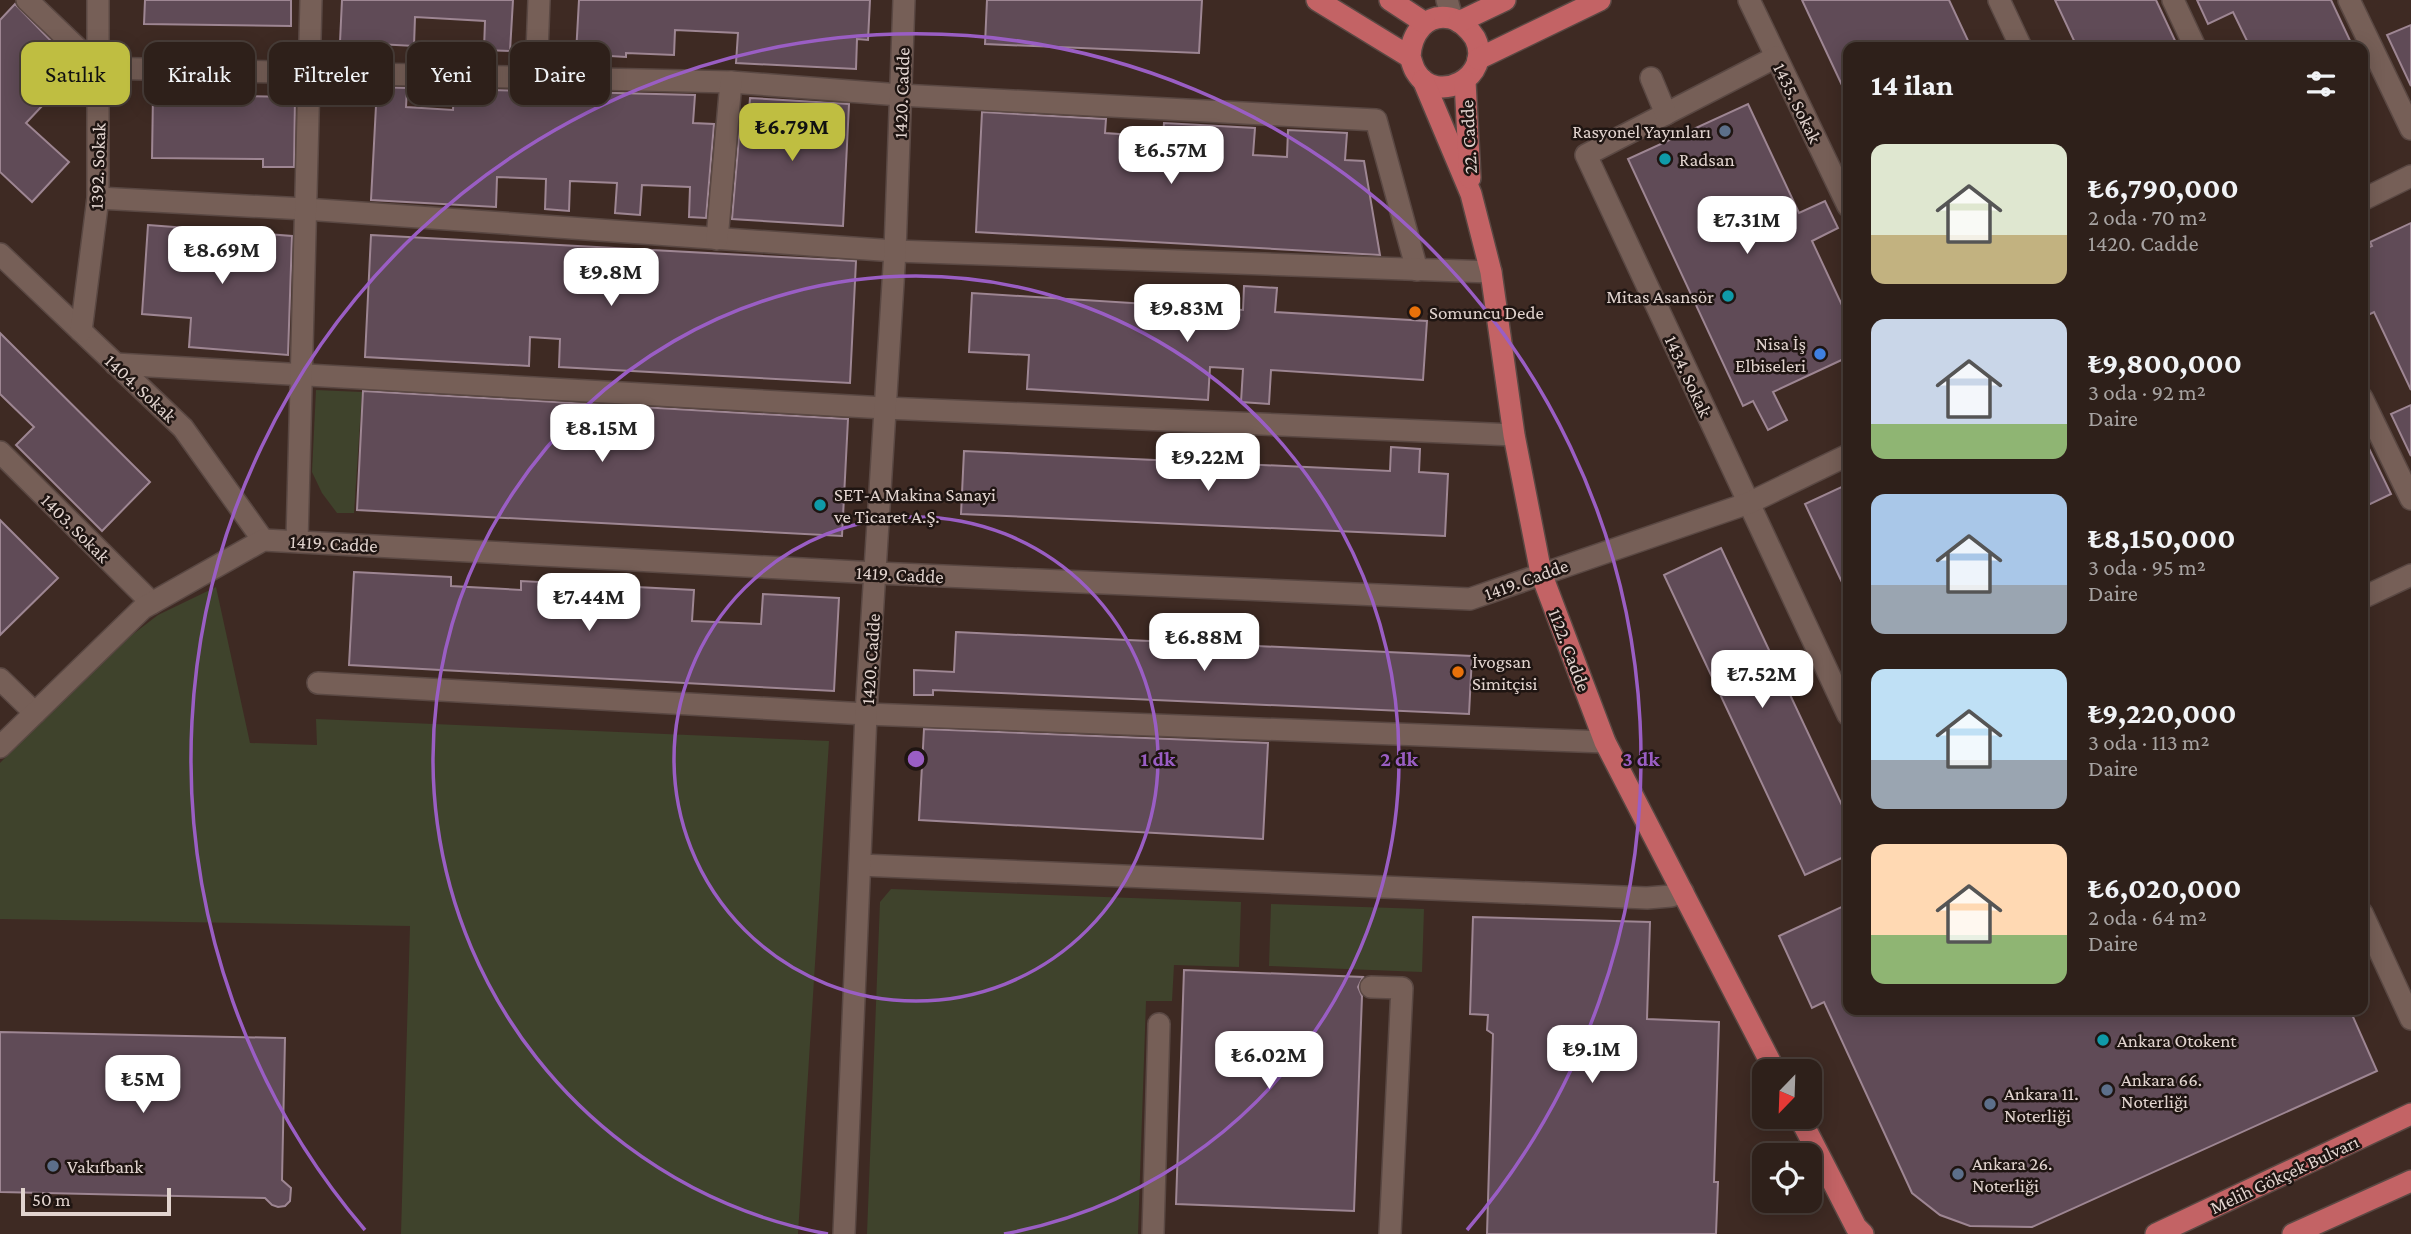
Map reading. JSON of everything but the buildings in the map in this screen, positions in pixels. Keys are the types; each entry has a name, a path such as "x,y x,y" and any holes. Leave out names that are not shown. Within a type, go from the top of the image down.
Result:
{"main road":[{"path":"1317,0 1410,57"},
{"path":"1391,0 1442,14 1471,31 1478,45 1474,72 1465,81 1450,88 1430,85 1416,72 1410,57 1414,37 1442,14 1505,0"},
{"path":"1478,59 1600,0"},
{"path":"1423,80 1471,194"},
{"name":"22. Cadde","path":"1465,81 1471,194"},
{"name":"1122. Cadde","path":"1471,194 1491,272 1514,435 1541,573 1605,742 1769,1059"},
{"name":"Melih Gökçek Bulvarı","path":"2156,1234 2411,1114"},
{"path":"1806,1129 1859,1232"},
{"path":"2293,1234 2411,1181"}],"street":[{"path":"27,0 71,42"},
{"name":"1392. Sokak","path":"98,0 98,42"},
{"path":"310,42 311,0"},
{"path":"537,42 539,0"},
{"name":"1420. Cadde","path":"844,1234 866,714 895,251 904,0"},
{"name":"1435. Sokak","path":"1749,0 1843,196"},
{"path":"1999,0 2019,42"},
{"path":"2173,0 2193,42"},
{"path":"2349,0 2411,129"},
{"name":"1434. Sokak","path":"1776,57 1586,155 1843,704"},
{"path":"130,69 269,71"},
{"path":"393,74 510,77"},
{"path":"1651,78 1666,114"},
{"path":"610,80 731,82 901,95 1376,120 1417,270"},
{"path":"717,239 731,82"},
{"name":"1392. Sokak","path":"81,331 98,198 98,105"},
{"path":"297,541 308,105"},
{"path":"2368,197 2411,176"},
{"path":"98,198 306,209 895,251 1491,272"},
{"name":"1404. Sokak","path":"0,254 183,428 263,540"},
{"path":"115,363 885,408 1514,435"},
{"path":"2368,410 2411,499"},
{"name":"1403. Sokak","path":"0,452 152,603"},
{"name":"1419. Cadde","path":"0,747 143,608 263,540 876,573 1471,599 1749,503 1843,457"},
{"path":"2368,595 2411,575"},
{"path":"0,679 35,713"},
{"path":"318,683 866,714 1605,742"},
{"path":"860,865 1647,898 1683,892"},
{"path":"2368,926 2411,1019"},
{"path":"1371,987 1402,988 1390,1234"},
{"path":"1153,1234 1159,1024"}],"green space":[{"path":"316,390 362,392 354,513 337,513 322,493 312,472"},
{"path":"216,587 250,743 317,745 316,719 829,741 798,1234 401,1234 410,926 0,919 0,763 107,654 158,615"},
{"path":"891,889 1241,902 1239,967 1174,965 1172,1001 1146,1001 1138,1234 867,1234 880,902"},
{"path":"1271,904 1424,909 1422,972 1269,966"}],"place":[{"name":"Rasyonel Yayınları","path":"1725,131"},
{"name":"Radsan","path":"1665,159"},
{"name":"Mitas Asansör","path":"1728,296"},
{"name":"Somuncu Dede","path":"1415,312"},
{"name":"Nisa İş Elbiseleri","path":"1820,354"},
{"name":"SET-A Makina Sanayi ve Ticaret A.Ş.","path":"820,505"},
{"name":"İvogsan Simitçisi","path":"1458,672"},
{"name":"Ankara Otokent","path":"2103,1040"},
{"name":"Ankara 66. Noterliği","path":"2107,1090"},
{"name":"Ankara 11. Noterliği","path":"1990,1104"},
{"name":"Vakıfbank","path":"53,1166"},
{"name":"Ankara 26. Noterliği","path":"1958,1174"}]}
